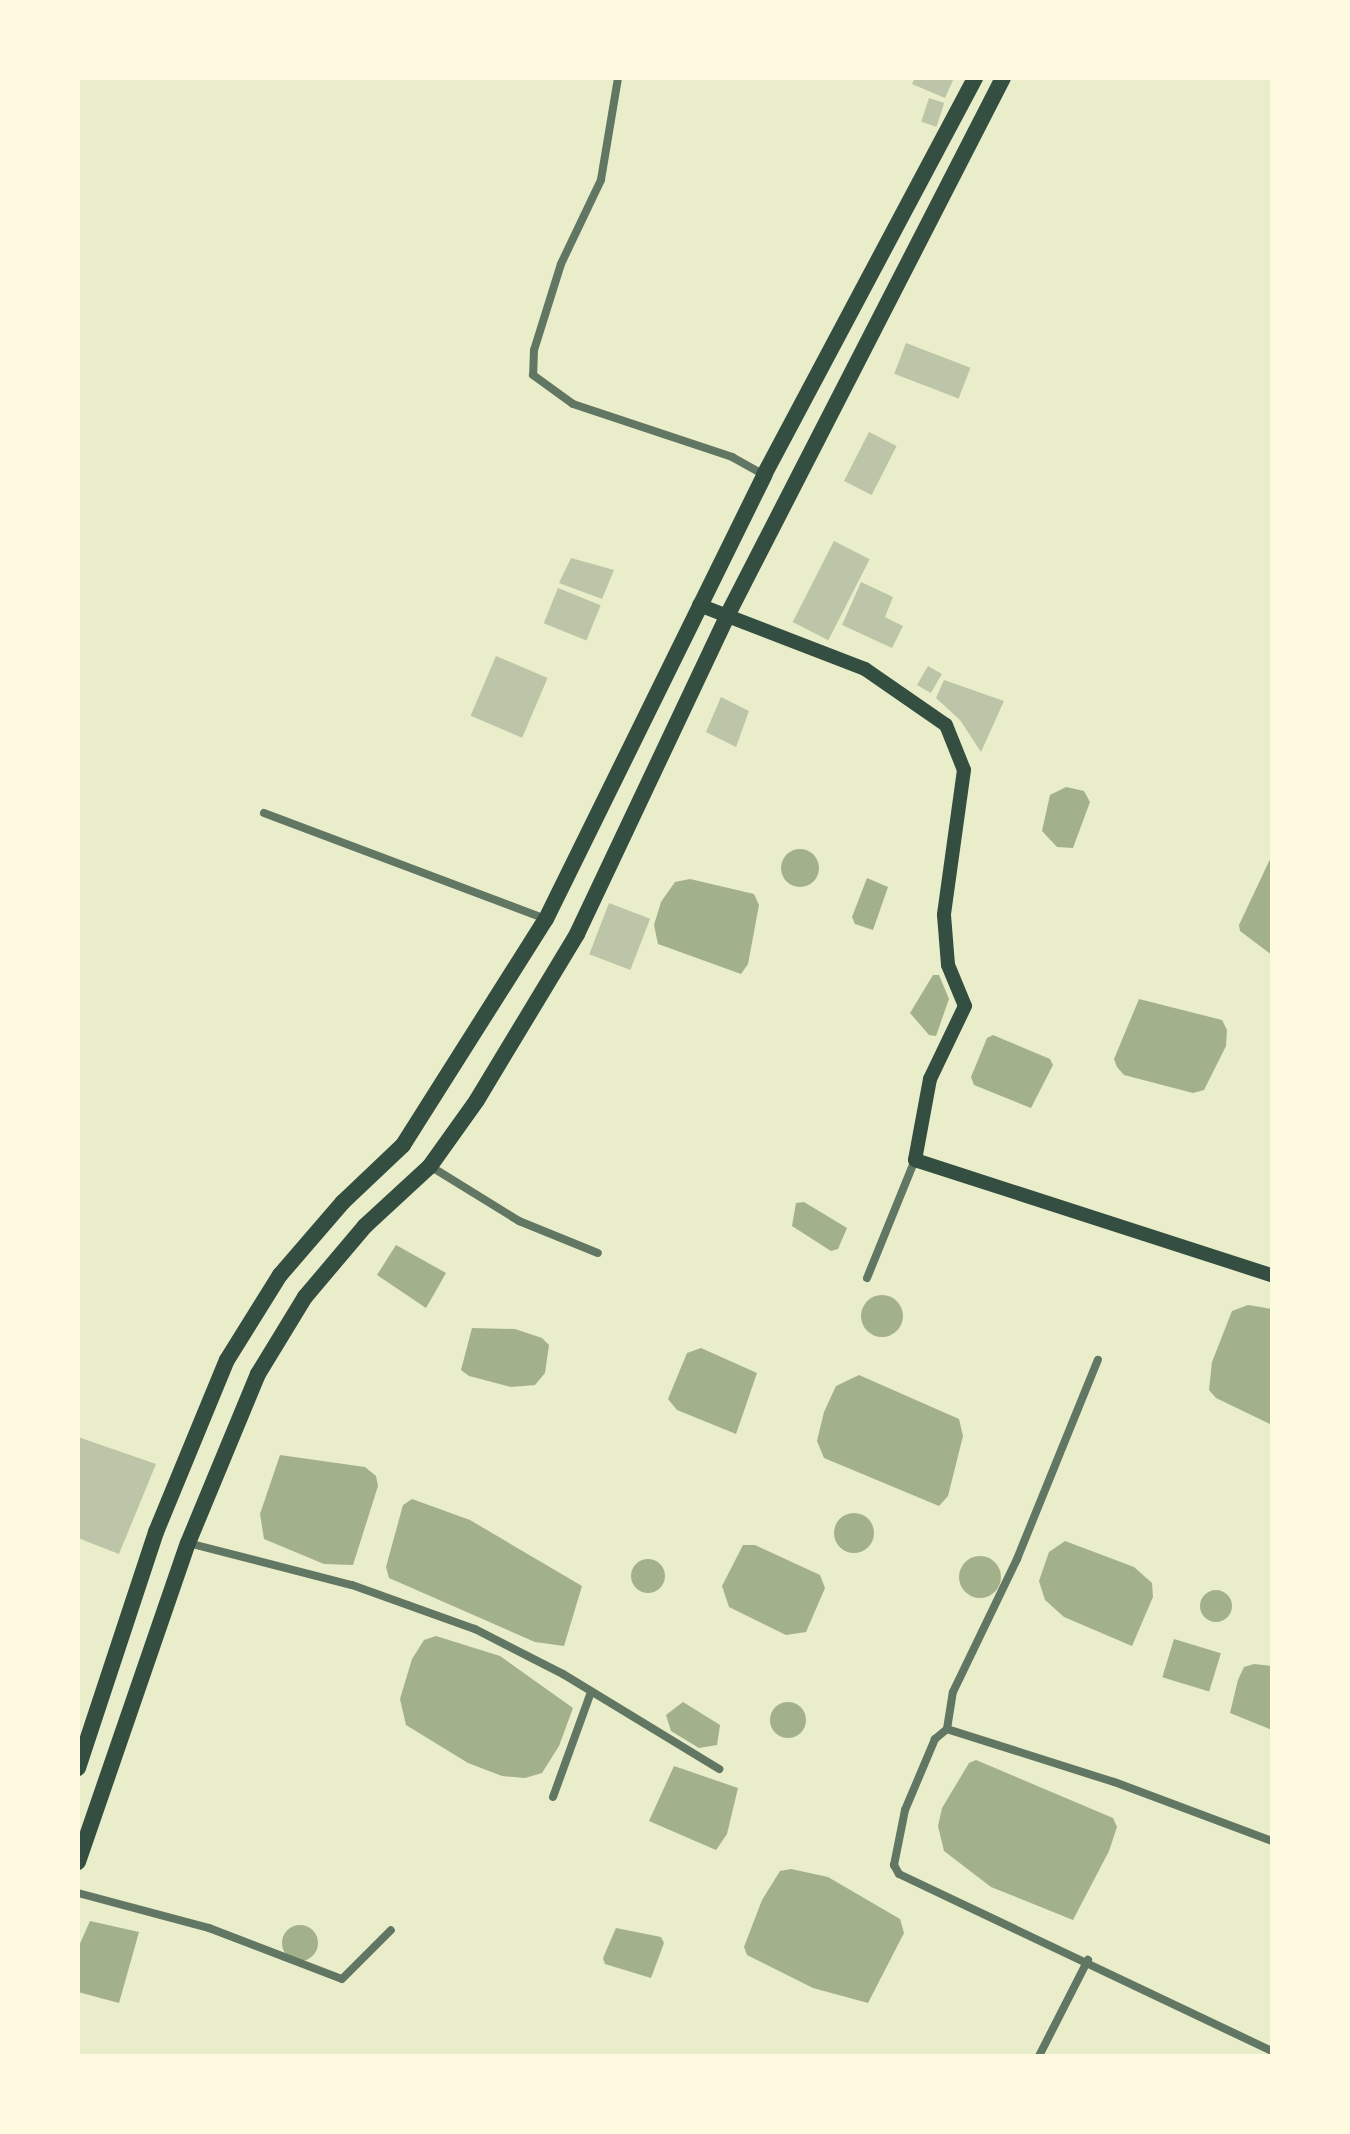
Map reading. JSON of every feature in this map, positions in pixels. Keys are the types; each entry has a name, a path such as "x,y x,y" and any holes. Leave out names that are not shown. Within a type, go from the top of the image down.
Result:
{"highway":[{"path":"78,1768 156,1532 234,1348 289,1265 343,1202 403,1145 546,919 764,475 975,78"},
{"path":"78,1862 188,1543 248,1397 280,1333 365,1226 430,1166 477,1100 577,934 728,614 1003,78"}],"main road":[{"path":"699,605 865,669 946,725 964,770 944,915 948,965 965,1006 930,1079 915,1160 1272,1275"}],"street":[{"path":"618,78 601,180 561,264 534,350 533,375 573,404 732,457 764,475"},
{"path":"264,813 546,919"},
{"path":"867,1278 915,1160"},
{"path":"430,1166 519,1221 598,1253"},
{"path":"1098,1360 1017,1559 953,1692 947,1729 935,1739 905,1810 894,1865 899,1874 1088,1960 1272,2051"},
{"path":"188,1543 352,1585 475,1629 591,1692 719,1769"},
{"path":"553,1797 591,1692"},
{"path":"947,1729 1114,1782 1272,1841"},
{"path":"78,1893 209,1928 342,1979 391,1930"},
{"path":"1039,2056 1088,1960"}],"shaded area":[{"path":"1066,787 1084,791 1090,802 1073,848 1057,847 1042,831 1050,795"},
{"path":"800,849 814,854 819,868 814,882 800,887 786,882 781,868 786,854"},
{"path":"1272,855 1272,955 1240,931 1239,925"},
{"path":"867,878 888,887 873,930 855,924 852,917"},
{"path":"690,879 754,894 759,905 748,964 741,974 658,944 654,925 661,902 675,882"},
{"path":"933,975 939,975 949,999 936,1036 929,1035 910,1013"},
{"path":"1139,999 1222,1020 1227,1030 1226,1046 1204,1090 1193,1093 1124,1075 1117,1067 1114,1059"},
{"path":"993,1035 1050,1059 1053,1065 1031,1108 974,1085 971,1077 987,1038"},
{"path":"804,1202 847,1228 838,1249 831,1251 792,1226 796,1203"},
{"path":"396,1245 446,1273 426,1308 377,1275"},
{"path":"882,1295 897,1301 903,1316 897,1331 882,1337 867,1331 861,1316 867,1301"},
{"path":"1248,1305 1272,1309 1272,1425 1216,1398 1209,1390 1212,1362 1232,1311"},
{"path":"472,1328 515,1329 542,1338 549,1345 545,1373 535,1385 511,1387 469,1376 461,1370"},
{"path":"701,1348 757,1373 736,1434 677,1410 668,1399 687,1353"},
{"path":"859,1375 959,1419 963,1436 948,1496 939,1506 824,1458 817,1441 824,1412 836,1386"},
{"path":"280,1455 365,1467 376,1476 378,1486 353,1565 324,1564 264,1539 260,1514"},
{"path":"412,1499 470,1520 582,1586 564,1646 535,1642 389,1578 386,1567 403,1505"},
{"path":"854,1513 868,1519 874,1533 868,1547 854,1553 840,1547 834,1533 840,1519"},
{"path":"1065,1541 1134,1567 1152,1583 1153,1597 1132,1646 1064,1617 1045,1600 1039,1581 1049,1552"},
{"path":"743,1545 755,1545 820,1575 825,1588 806,1632 786,1635 729,1607 722,1586"},
{"path":"980,1556 995,1562 1001,1577 995,1592 980,1598 965,1592 959,1577 965,1562"},
{"path":"648,1559 660,1564 665,1576 660,1588 648,1593 636,1588 631,1576 636,1564"},
{"path":"1216,1590 1227,1595 1232,1606 1227,1617 1216,1622 1205,1617 1200,1606 1205,1595"},
{"path":"436,1636 500,1656 573,1708 559,1746 542,1773 525,1778 502,1776 468,1763 406,1725 400,1699 412,1659 424,1640"},
{"path":"1174,1639 1221,1653 1209,1692 1162,1677"},
{"path":"1254,1664 1272,1666 1272,1730 1230,1713 1244,1667"},
{"path":"683,1702 720,1725 717,1745 699,1748 671,1731 666,1715"},
{"path":"788,1702 800,1708 806,1720 800,1732 788,1738 776,1732 770,1720 776,1708"},
{"path":"976,1760 1113,1818 1117,1827 1109,1851 1073,1920 991,1887 944,1851 938,1826 942,1808 969,1763"},
{"path":"674,1766 738,1788 727,1834 716,1850 649,1821"},
{"path":"791,1869 828,1877 900,1919 904,1933 868,2003 813,1988 747,1955 744,1947 762,1900 780,1871"},
{"path":"90,1921 139,1932 119,2003 78,1992 78,1948"},
{"path":"300,1925 313,1930 318,1943 313,1956 300,1961 287,1956 282,1943 287,1930"},
{"path":"616,1928 661,1937 664,1943 651,1978 605,1964 603,1958"}],"building":[{"path":"915,78 954,78 945,98 912,84"},
{"path":"929,98 944,103 936,127 921,122"},
{"path":"906,343 970,368 959,399 894,374"},
{"path":"869,432 897,446 872,495 844,481"},
{"path":"834,541 870,559 828,640 793,622"},
{"path":"571,558 614,570 602,599 559,583"},
{"path":"861,582 893,597 885,617 903,626 892,648 842,625"},
{"path":"558,588 601,605 586,640 544,623"},
{"path":"496,656 548,678 522,738 471,716"},
{"path":"928,666 942,674 931,693 917,685"},
{"path":"944,680 1004,701 981,752 960,720 936,698"},
{"path":"721,697 749,711 736,747 706,732"},
{"path":"609,903 650,919 630,970 589,954"},
{"path":"78,1437 156,1464 119,1554 78,1538"}]}
